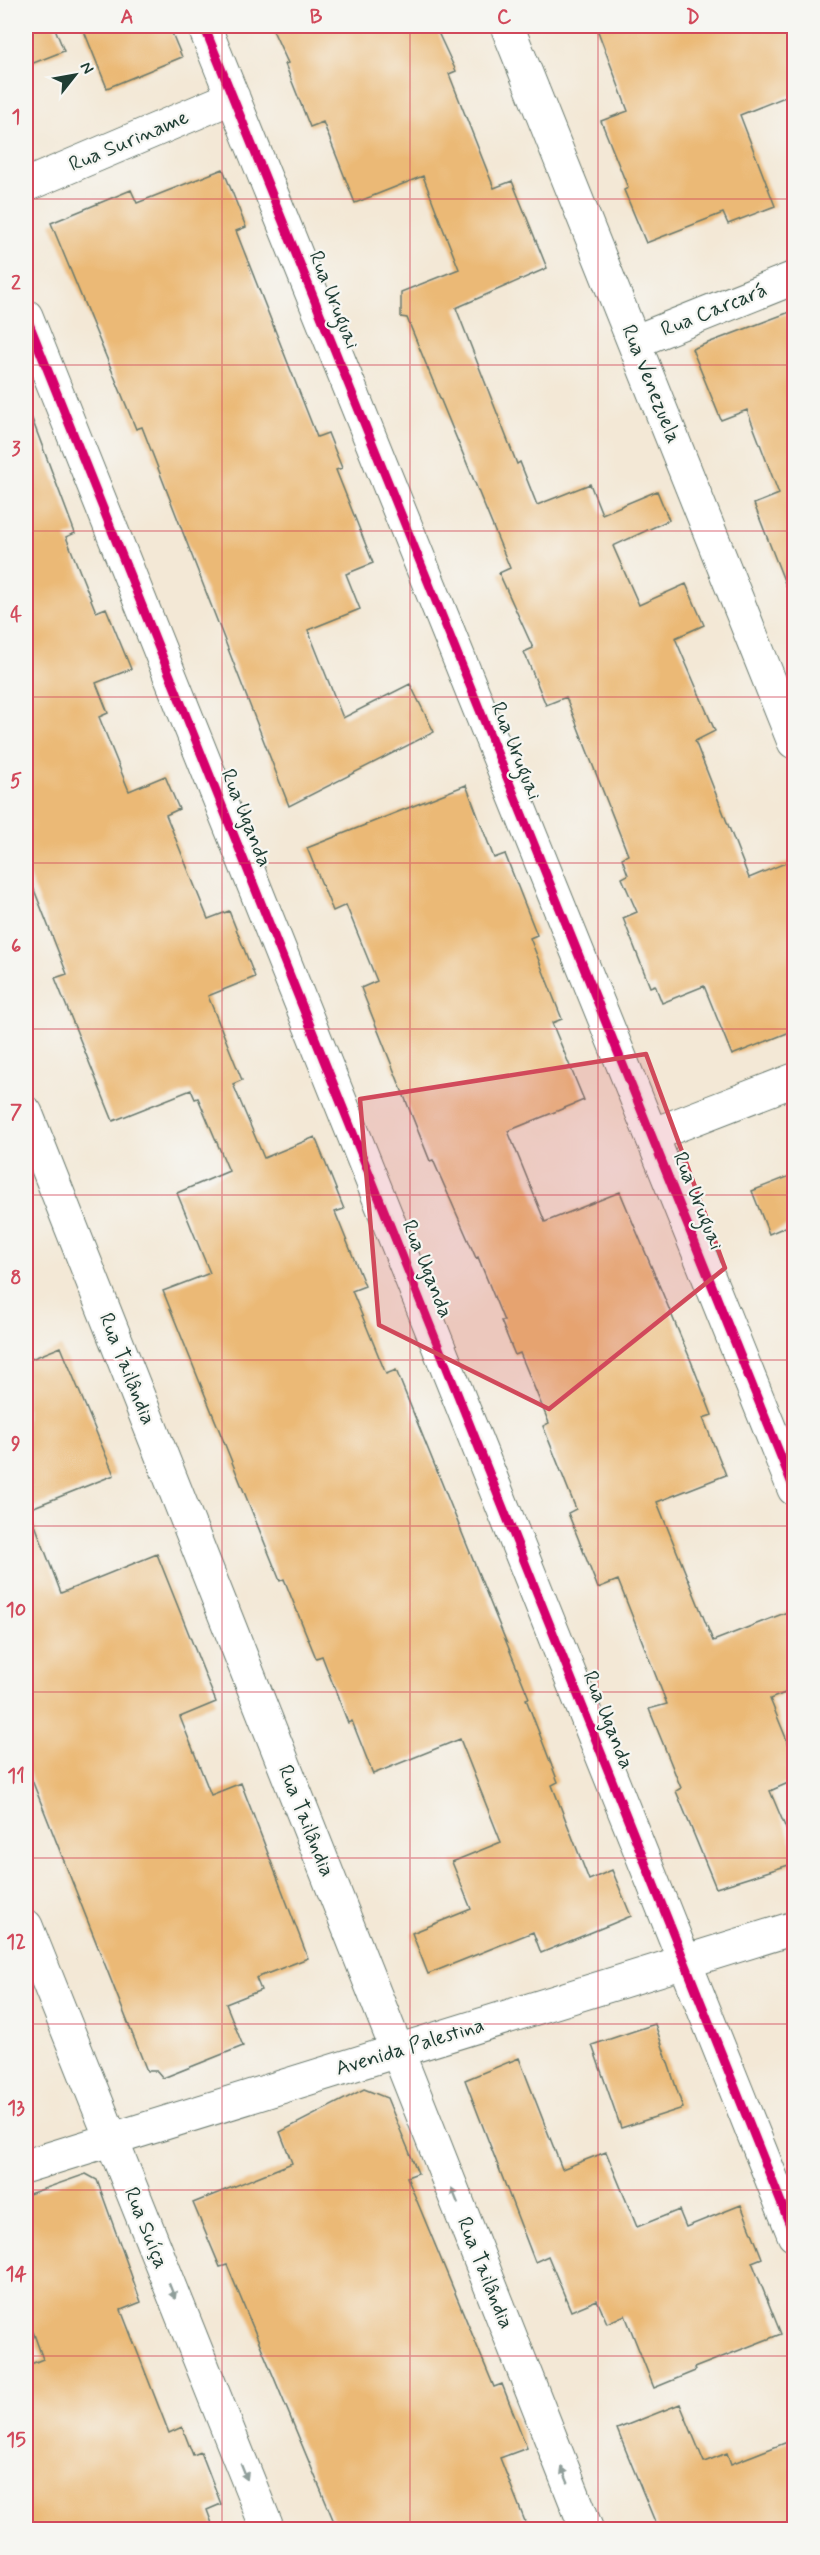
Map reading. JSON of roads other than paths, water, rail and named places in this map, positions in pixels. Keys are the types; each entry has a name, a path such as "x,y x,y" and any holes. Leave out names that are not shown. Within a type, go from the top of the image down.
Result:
{"street":[{"name":"Rua Uruguai","path":"204,26 795,1489"},
{"name":"Rua Venezuela","path":"507,26 795,742"},
{"name":"Rua Suriname","path":"26,185 233,97"},
{"name":"Rua Carcará","path":"634,342 795,278"},
{"name":"Rua Uganda","path":"26,316 795,2235"},
{"path":"652,1135 795,1080"},
{"name":"Rua Tailândia","path":"26,1113 587,2529"},
{"name":"Rua Suíça","path":"26,1926 268,2529"},
{"name":"Avenida Palestina","path":"26,2166 795,1928"}]}
